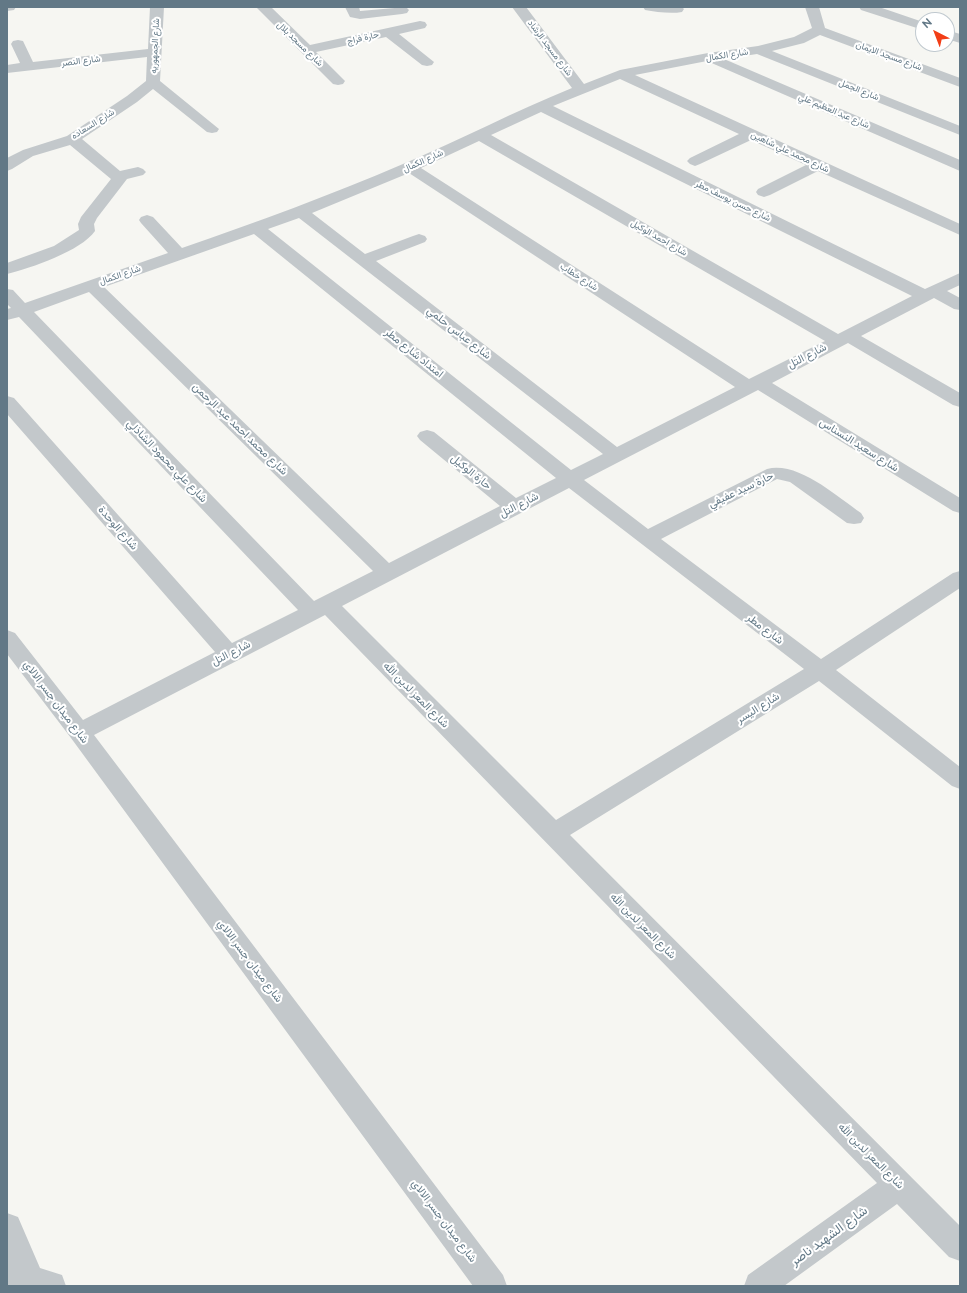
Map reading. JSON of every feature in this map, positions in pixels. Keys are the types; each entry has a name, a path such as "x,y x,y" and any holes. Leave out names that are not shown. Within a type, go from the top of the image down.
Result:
{"street":[{"name":"شارع الجمهوريه","path":"158,7 153,82 212,129"},
{"name":"شارع مسجد بلال","path":"263,7 338,81"},
{"path":"352,7 355,14 360,15 402,10"},
{"name":"شارع مسجد الرشاد","path":"519,7 581,90"},
{"path":"650,7 677,9"},
{"path":"812,7 819,30"},
{"path":"866,7 915,23"},
{"name":"حارة فراج","path":"307,50 420,25"},
{"name":"شارع الكمال","path":"14,313 301,212 410,167 541,106 620,74 708,57 758,50 799,40 819,30"},
{"name":"شارع مسجد الايمان","path":"819,30 960,82"},
{"path":"389,32 427,62"},
{"path":"18,44 29,67"},
{"name":"شارع الجمل","path":"758,50 960,131"},
{"name":"شارع النصر","path":"7,69 154,52"},
{"name":"شارع عبد العظيم علي","path":"708,57 960,166"},
{"name":"شارع محمد علي شاهين","path":"620,74 960,230"},
{"name":"شارع السعاده","path":"10,158 72,138 132,99 153,82"},
{"name":"شارع حسن يوسف مطر","path":"541,106 930,294 960,305"},
{"path":"695,161 752,134"},
{"name":"شارع احمد الوكيل","path":"480,135 960,402"},
{"path":"7,269 79,239 87,231 86,224 89,216 130,174 112,174 72,138"},
{"path":"764,192 818,165"},
{"name":"شارع خطاب","path":"410,167 753,384"},
{"name":"شارع عباس حلمي","path":"301,212 616,455"},
{"path":"146,220 178,255"},
{"name":"امتداد شارع مطر","path":"257,228 570,479"},
{"path":"364,260 419,240"},
{"name":"شارع التل","path":"79,732 960,278"},
{"name":"شارع محمد احمد عبد الرحمن","path":"92,285 387,573"},
{"name":"شارع علي محمود الشاذلي","path":"7,294 14,313 319,608"},
{"name":"شارع سعيد النسناس","path":"753,384 960,507"},
{"name":"شارع الوحدة","path":"7,402 230,654"},
{"name":"حارة الوكيل","path":"427,436 514,508"},
{"name":"حارة سيد عفيفي","path":"646,538 774,473 790,474 854,518"},
{"name":"شارع مطر","path":"570,479 820,670 960,780"},
{"name":"شارع اليسر","path":"553,834 820,670 960,578"},
{"name":"شارع المعز لدين الله","path":"319,608 553,834 960,1247"},
{"name":"شارع ميدان جسر الالاي","path":"7,638 79,732 492,1286"},
{"name":"شارع الشهيد ناصر","path":"759,1286 899,1185"},
{"path":"7,1227 29,1282"}]}
